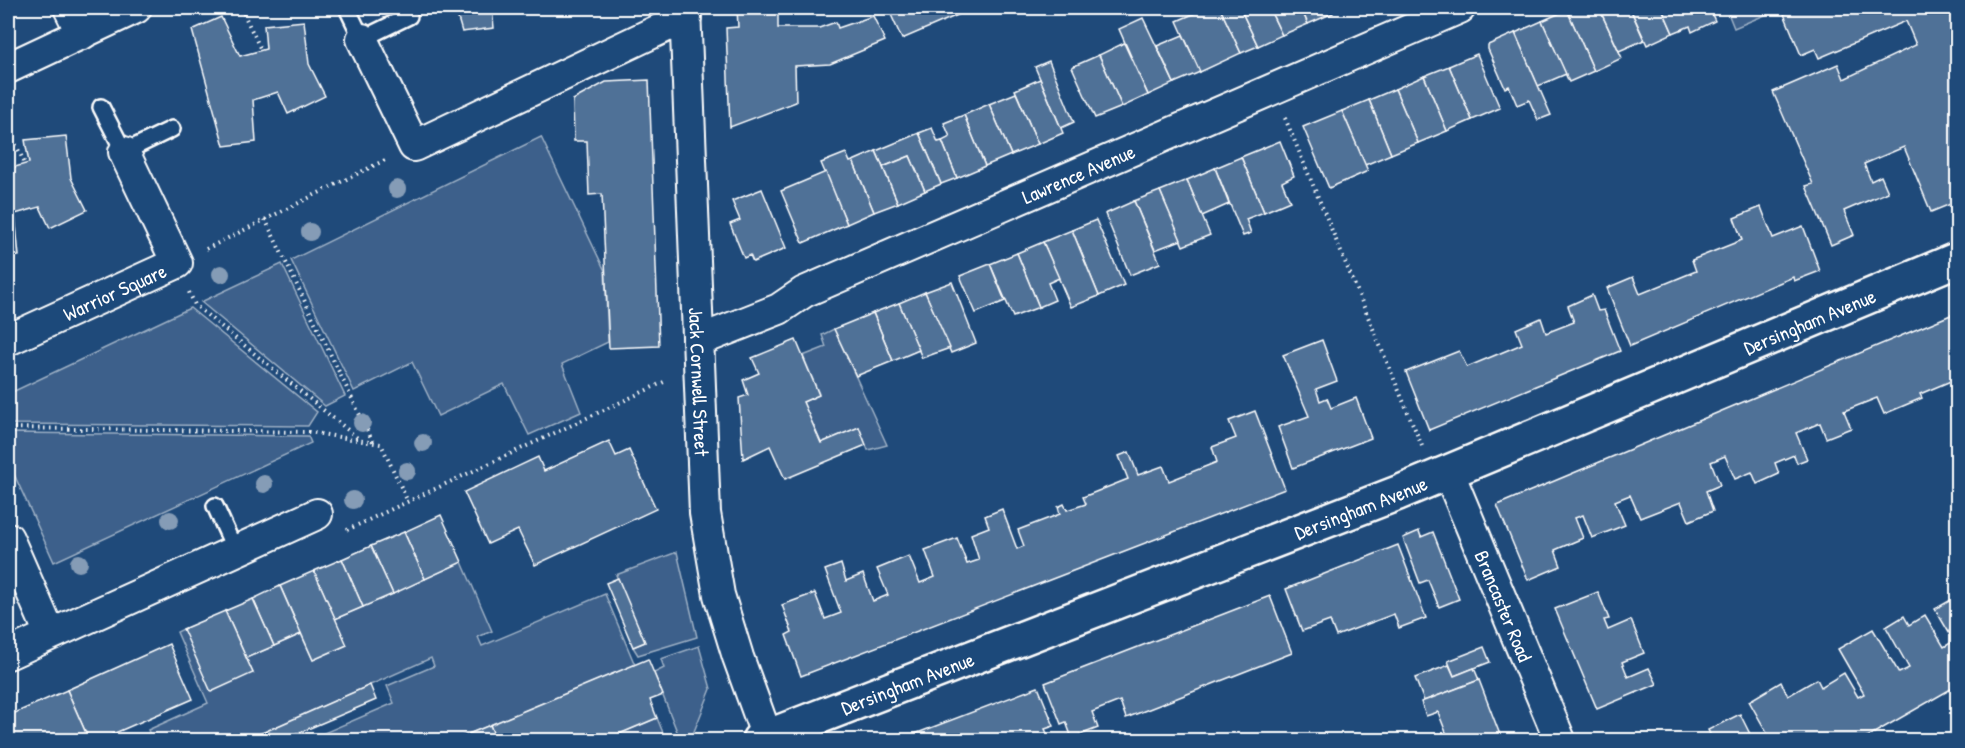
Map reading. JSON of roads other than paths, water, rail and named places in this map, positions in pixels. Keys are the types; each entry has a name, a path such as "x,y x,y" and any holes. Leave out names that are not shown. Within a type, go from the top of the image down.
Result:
{"main road":[{"name":"Dersingham Avenue","path":"763,739 1398,493 1958,259"}],"street":[{"path":"69,8 82,34"},
{"path":"8,68 136,8"},
{"name":"Lawrence Avenue","path":"699,353 779,309 804,292 1460,8"},
{"name":"Jack Cornwell Street","path":"362,39 414,146 686,12 705,513 719,595 763,739"},
{"name":"Warrior Square","path":"8,340 177,263 124,152"},
{"name":"Brancaster Road","path":"1442,474 1560,741"},
{"path":"8,654 317,514"},
{"path":"8,538 50,634"}],"lane":[{"path":"347,8 362,39 409,16"},
{"path":"101,107 124,152 172,129"},
{"path":"215,506 235,550"}]}
